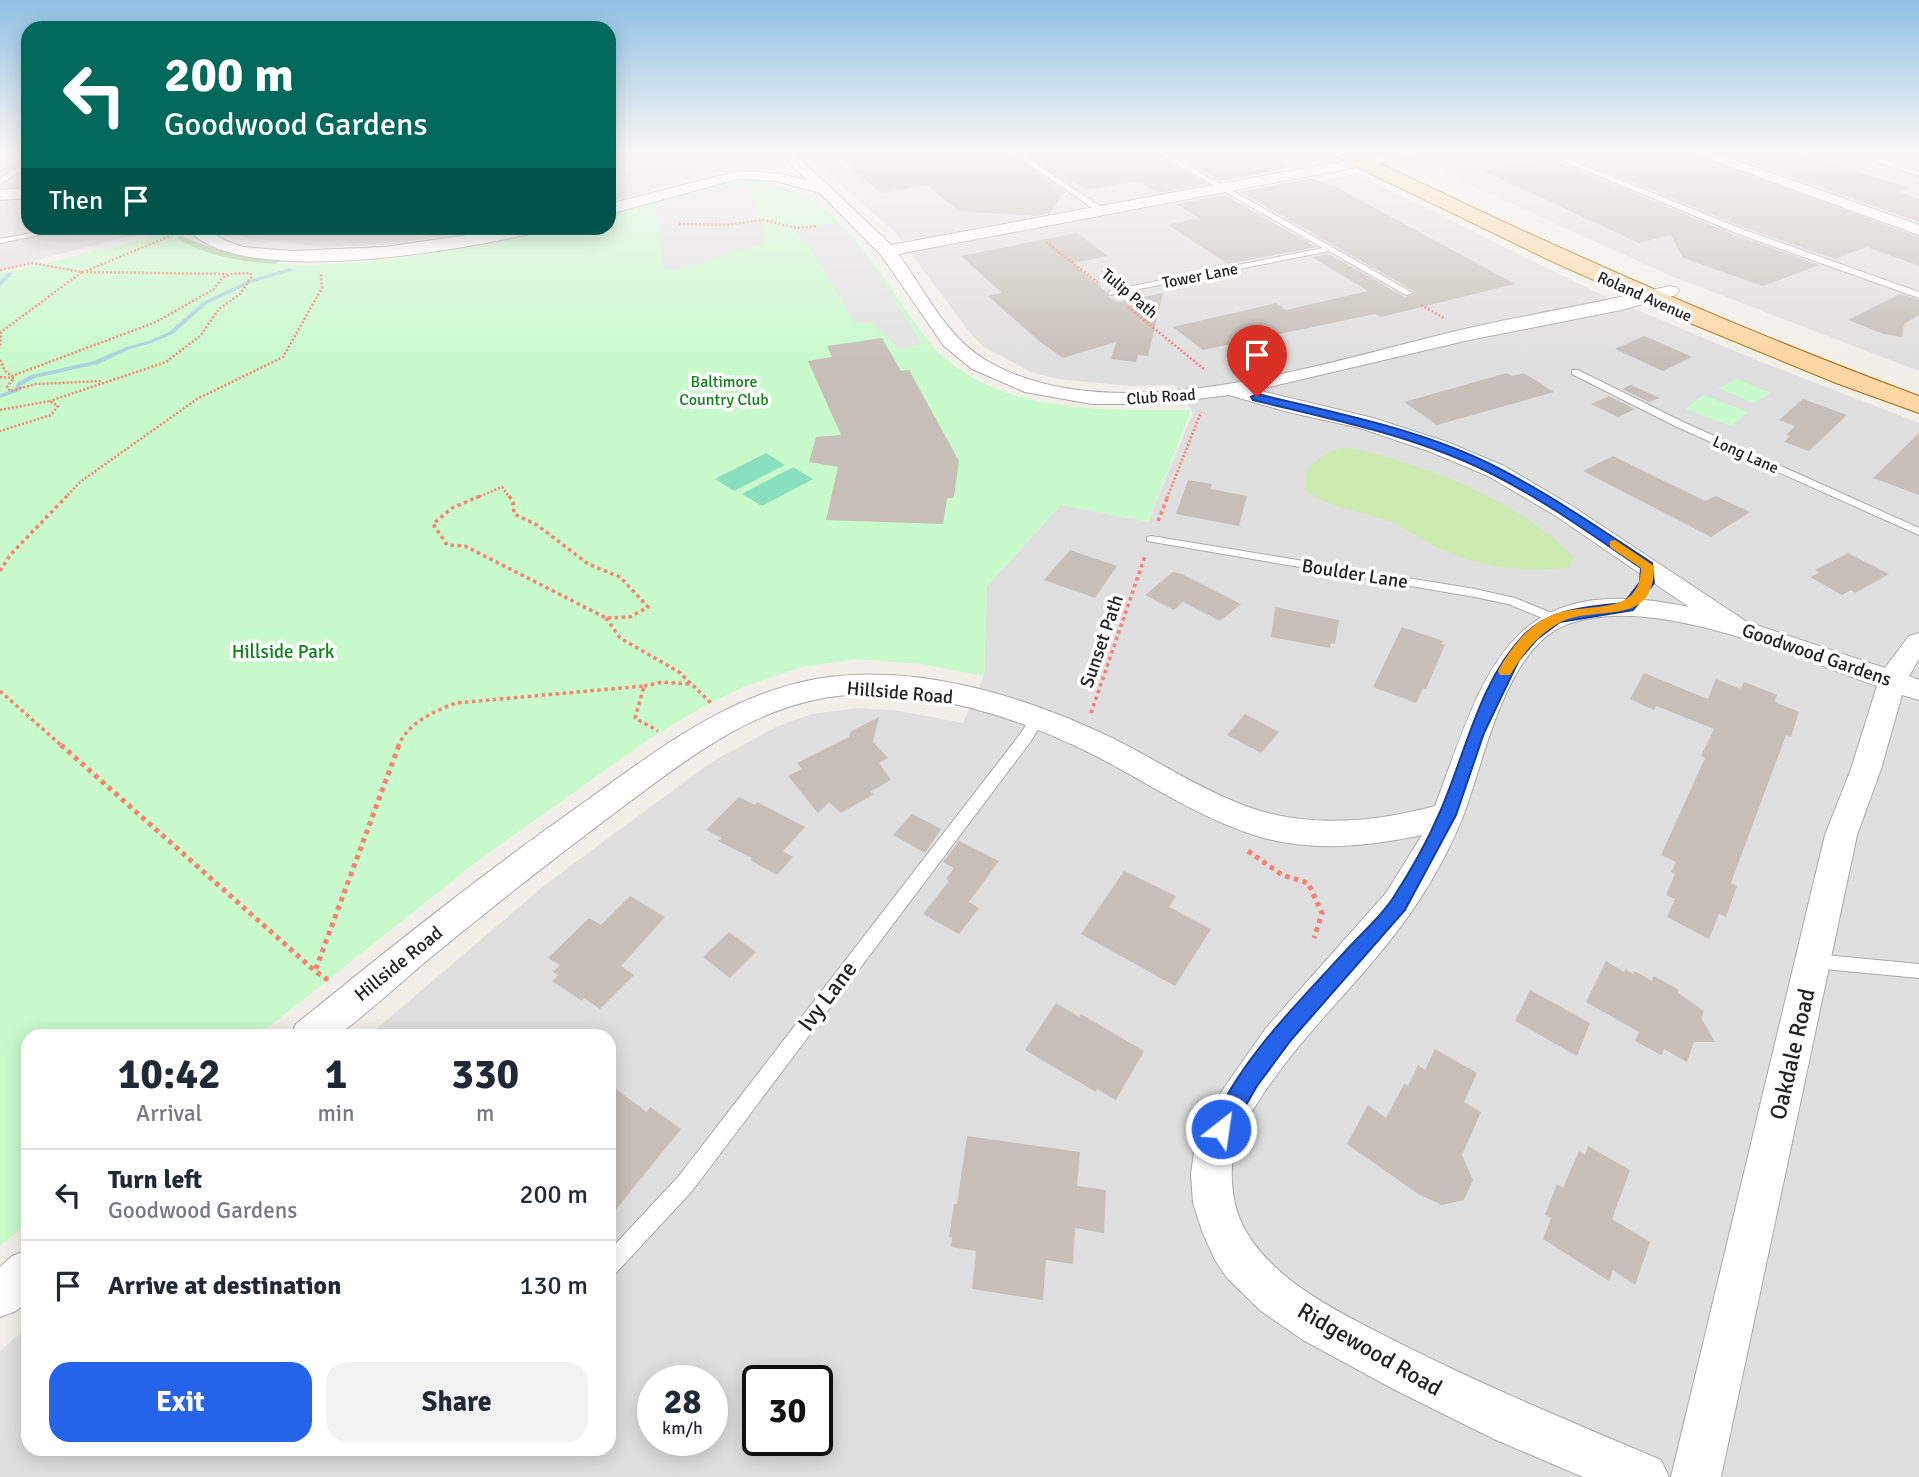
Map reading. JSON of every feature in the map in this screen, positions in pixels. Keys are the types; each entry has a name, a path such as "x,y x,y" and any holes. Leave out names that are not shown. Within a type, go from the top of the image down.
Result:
{"main road":[{"name":"Roland Avenue","path":"1504,221 1785,355 1919,405"},
{"name":"Roland Avenue","path":"1659,295 1919,388"}],"street":[{"name":"Club Road","path":"856,221 887,251 934,320 960,352 986,369 1013,381 1050,392 1099,398 1149,399 1231,390 1471,333 1659,295"},
{"path":"887,251 1049,221"},
{"path":"1893,221 1919,230"},
{"path":"206,235 237,250 293,256 363,254 440,246 499,235"},
{"name":"Goodwood Gardens","path":"1231,390 1295,408 1366,423 1439,447 1521,485 1738,628 1906,685"},
{"path":"1628,607 1647,583 1647,566"},
{"name":"Ridgewood Road","path":"1644,1477 1547,1440 1317,1325 1261,1281 1231,1247 1214,1210 1209,1175 1221,1129 1250,1079 1284,1033 1399,904 1448,815 1476,733 1494,691 1513,658 1532,635 1555,619 1582,612 1628,607 1690,615 1738,628"},
{"name":"Oakdale Road","path":"1696,1477 1841,835 1906,685 1906,654 1919,642"},
{"name":"Hillside Road","path":"317,1029 518,867 687,747 730,721 778,699 842,686 951,694 1037,719 1103,746 1239,817 1265,825 1325,835 1371,833 1408,827 1448,815"},
{"path":"0,1296 21,1278"}],"lane":[{"path":"1278,221 1409,293"},
{"path":"1715,221 1919,295"},
{"path":"0,241 32,235"},
{"name":"Tower Lane","path":"1112,293 1329,249"},
{"name":"Long Lane","path":"1575,372 1679,424 1919,532"},
{"name":"Boulder Lane","path":"1151,539 1475,593 1511,601 1555,619"},
{"name":"Ivy Lane","path":"616,1258 685,1184 1037,719"},
{"path":"1814,961 1919,971"}],"path":[{"path":"679,223 726,225 756,221"},
{"path":"767,221 797,228 818,226"},
{"path":"0,348 1,332 82,272 174,235"},
{"name":"Tulip Path","path":"1043,239 1201,367"},
{"path":"0,270 24,261 37,261 82,272 252,276 240,294 219,309 200,336 166,362 103,381 77,394 0,410"},
{"path":"0,377 12,376 156,322 214,289 222,278 231,274"},
{"path":"0,571 11,554 80,482 197,399 282,357 322,288"},
{"path":"1409,293 1409,298 1450,321"},
{"path":"0,360 5,371 12,376"},
{"path":"12,376 7,387 10,391 36,384 103,381"},
{"path":"0,431 51,415 58,406 50,401"},
{"path":"1157,523 1204,407"},
{"path":"606,618 630,617 648,607 620,577 588,564 537,525 514,514 513,502 502,486 452,508 433,524 447,545 465,546 606,618 613,634 634,649 680,672 730,721"},
{"name":"Sunset Path","path":"1088,722 1140,569"},
{"path":"315,971 403,733 440,709 456,703 644,686 662,682 690,684"},
{"path":"644,686 635,718 687,747"},
{"path":"0,691 315,971 355,998"},
{"path":"1240,843 1282,875 1308,883 1322,913 1314,938"}],"shaded area":[{"path":"0,221 21,221 21,235 136,235 0,269"},
{"path":"657,221 760,221 767,242 673,271 663,268"},
{"path":"882,221 1451,221 1604,296 1761,362 1919,423 1919,1477 0,1477 0,1351 21,1333 21,1456 616,1456 616,1029 376,1029 545,885 710,763 778,726 812,714 858,708 894,710 963,723 984,676 987,586 1061,505 1148,522 1193,412 1174,385 1130,386 1058,379 1031,372 984,347 970,333 896,233"},
{"path":"1550,221 1919,221 1919,371 1671,276"},
{"path":"838,223 868,258 922,344 899,349 872,323 855,323 810,248 793,230"},
{"path":"238,235 451,235 380,245 324,247"}],"green space":[{"name":"Hillside Park","path":"616,221 838,221 875,265 934,348 960,370 989,386 1054,404 1124,410 1191,410 1148,522 1061,505 987,586 984,676 920,664 857,659 802,667 743,687 704,706 649,739 484,856 266,1029 21,1029 21,1229 0,1246 0,268 4,273 163,235 174,235 197,248 230,258 267,263 346,263 451,250 516,235 616,235"},
{"path":"182,236 229,253 279,261 271,268 231,267 165,242"},
{"path":"1736,379 1771,393 1753,403 1718,388"},
{"path":"1703,395 1748,412 1731,426 1685,409"},
{"path":"1347,447 1439,474 1497,501 1524,517 1574,557 1569,567 1519,569 1469,560 1438,548 1392,523 1334,505 1305,490 1305,474 1314,463 1334,450"},
{"path":"766,453 785,465 734,491 715,479"},
{"path":"793,467 813,479 762,506 742,494"}],"building":[{"path":"1186,221 1270,221 1316,247 1228,264 1168,225"},
{"path":"1291,221 1399,221 1515,284 1381,317 1375,314 1203,350 1173,327 1276,303 1286,310 1368,291 1312,257 1329,254 1405,297 1415,294"},
{"path":"1591,221 1701,221 1819,265 1763,286 1683,258 1671,235 1639,243"},
{"path":"1728,221 1876,221 1919,237 1919,266 1867,247 1835,259"},
{"path":"1077,233 1108,256 1073,263 1106,292 1108,297 1117,302 1163,293 1148,356 1138,355 1136,362 1111,359 1116,342 1063,358 1039,341 988,296 1002,293 961,256"},
{"path":"1900,294 1919,300 1919,315 1904,324 1902,337 1884,334 1848,320"},
{"path":"1644,336 1692,357 1663,371 1615,349"},
{"path":"882,338 901,371 909,370 959,461 954,497 947,499 943,524 826,520 838,467 809,462 816,437 841,435 808,361 832,357 827,346"},
{"path":"1507,373 1512,376 1524,373 1554,392 1437,425 1404,402"},
{"path":"1631,385 1660,398 1649,402 1622,389"},
{"path":"1609,396 1635,409 1618,417 1591,404"},
{"path":"1803,399 1847,415 1809,451 1784,442 1790,436 1786,435 1795,426 1779,420"},
{"path":"1919,433 1919,495 1873,478"},
{"path":"1613,456 1705,501 1716,496 1750,512 1711,537 1583,471"},
{"path":"1188,480 1212,484 1211,489 1247,496 1239,526 1176,514"},
{"path":"1070,550 1117,566 1095,598 1044,580"},
{"path":"1848,553 1889,574 1855,593 1851,590 1842,595 1810,577 1819,573 1815,570"},
{"path":"1173,572 1241,604 1220,621 1183,602 1174,610 1145,595"},
{"path":"1275,607 1339,620 1335,644 1331,643 1330,648 1271,637"},
{"path":"1402,627 1443,641 1442,644 1445,645 1426,689 1423,688 1416,703 1373,687"},
{"path":"1644,673 1708,699 1716,679 1741,689 1744,682 1777,695 1777,703 1799,712 1791,737 1786,735 1731,883 1737,886 1726,917 1719,914 1709,939 1667,917 1675,899 1666,895 1675,874 1671,872 1676,862 1661,855 1705,758 1701,756 1714,729 1656,706 1654,710 1630,699"},
{"path":"1245,714 1279,732 1261,753 1227,735"},
{"path":"879,717 873,742 888,758 879,763 891,780 870,792 874,794 841,813 829,802 818,813 788,776 802,769 797,763 849,737 850,732"},
{"path":"739,797 755,805 757,802 805,827 783,851 793,857 777,875 750,860 752,858 718,841 722,838 706,830"},
{"path":"912,814 941,829 925,853 893,835"},
{"path":"959,841 999,861 969,902 979,908 959,934 923,914 949,881 946,879 954,868 943,862"},
{"path":"1124,871 1176,896 1169,907 1211,929 1175,986 1081,934"},
{"path":"630,896 665,917 621,966 634,975 600,1009 584,998 582,1001 552,981 558,975 553,972 560,965 548,958 589,918 601,925"},
{"path":"729,932 756,952 730,978 703,957"},
{"path":"1606,961 1624,972 1625,969 1633,974 1635,971 1652,981 1654,976 1679,990 1678,993 1704,1011 1701,1018 1715,1042 1694,1042 1687,1062 1664,1049 1661,1055 1635,1041 1639,1032 1586,1002"},
{"path":"1530,990 1590,1023 1577,1056 1515,1021"},
{"path":"1056,1003 1079,1017 1081,1014 1144,1051 1116,1100 1097,1089 1096,1092 1025,1050"},
{"path":"1435,1049 1477,1073 1464,1102 1481,1112 1462,1155 1473,1180 1464,1200 1442,1205 1418,1194 1347,1144 1368,1105 1386,1118 1404,1084 1408,1086 1418,1065 1425,1070"},
{"path":"616,1089 647,1112 650,1107 681,1129 616,1209"},
{"path":"967,1136 1080,1152 1077,1186 1106,1190 1104,1233 1075,1228 1073,1264 1046,1260 1043,1300 972,1289 976,1251 951,1247 952,1237 949,1237"},
{"path":"1588,1146 1630,1170 1612,1219 1650,1242 1635,1285 1613,1270 1609,1281 1543,1239 1551,1218 1545,1215 1557,1184 1563,1188 1579,1151 1585,1155"}],"waterway":[{"path":"0,396 18,390 19,384 33,376 96,363 171,333 205,303 251,281 290,270"},
{"path":"0,285 10,273"}],"slow traffic":[{"path":"1505,671 1532,635 1555,619 1582,612 1628,607 1640,594 1647,583 1647,566 1615,544"}],"route":[{"path":"1221,1129 1250,1079 1284,1033 1399,904 1448,815 1476,733 1494,691 1513,658 1532,635 1555,619 1582,612 1628,607 1647,583 1647,566 1564,511 1496,471 1439,447 1366,423 1257,397"}],"park label":[{"name":"Baltimore Country Club","path":"724,390"}]}
